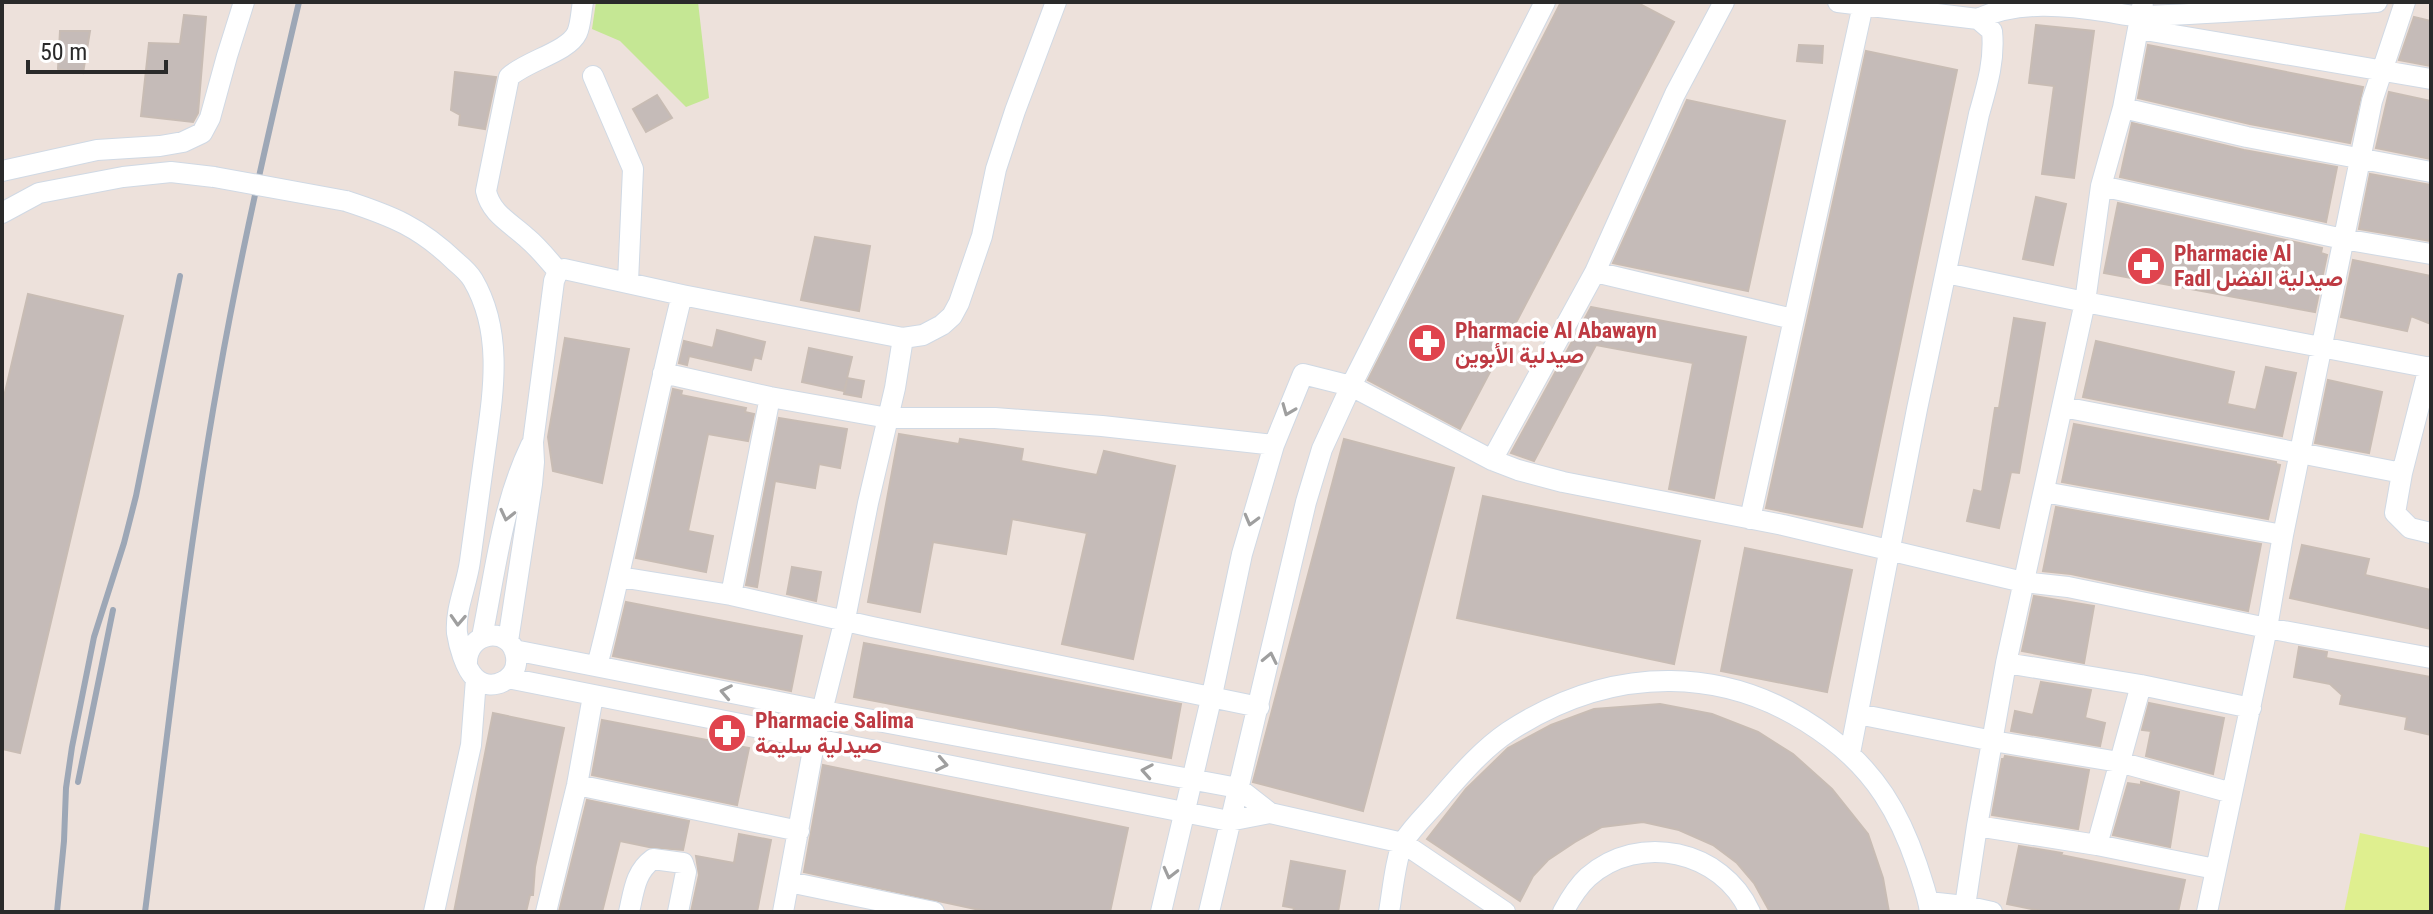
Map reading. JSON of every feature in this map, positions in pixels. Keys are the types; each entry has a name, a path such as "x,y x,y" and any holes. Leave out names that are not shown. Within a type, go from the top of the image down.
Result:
{"street":[{"path":"2,171 97,150 183,142 202,133 210,118 244,2"},
{"path":"558,271 528,238 495,212 488,203 486,191 509,77 526,64 571,42 578,31 583,2"},
{"path":"471,745 503,681 516,666 511,645 532,484 533,442 554,281 558,271 564,269 903,338 923,335 942,325 952,316 959,303 982,236 996,169 1056,2"},
{"path":"1209,912 1290,564 1322,449 1545,2"},
{"path":"1492,460 1595,272 1675,94 1724,2"},
{"path":"1838,2 1990,10 2041,4 2070,6 2141,16 2431,79"},
{"path":"2141,16 2377,2"},
{"path":"2207,912 2251,708 2360,157 2380,70 2405,2"},
{"path":"1750,519 1863,5"},
{"path":"1850,753 1946,273 1992,65 1990,10"},
{"path":"1965,906 2006,663 2085,302 2101,186 2123,108 2141,16"},
{"path":"593,76 633,169 628,282"},
{"path":"2123,108 2247,137 2431,172"},
{"path":"2,213 39,193 123,177 171,172 214,177 346,201 386,214 427,236 472,277 489,316 493,392 457,632 461,651 482,683 503,681 593,696 1229,821 1270,813 1403,843 1505,912"},
{"path":"2101,186 2343,239 2431,254"},
{"path":"1595,272 1793,319"},
{"path":"1946,273 2430,368 2402,473 2395,513 2410,528 2431,533"},
{"path":"597,666 620,577 682,295"},
{"path":"783,912 815,739 845,619 903,338"},
{"path":"663,373 770,397 888,418 961,417 1087,425 1274,445"},
{"path":"1161,912 1242,554 1274,445 1303,374 1351,386 1492,460 1563,482 1750,519 2023,582 2068,587 2431,658"},
{"path":"731,595 770,397"},
{"path":"2063,407 2402,473"},
{"path":"434,912 471,745 472,672 469,651 480,639 507,514 517,478 533,442"},
{"path":"2044,492 2283,535"},
{"path":"468,574 478,606 480,639"},
{"path":"620,577 731,595 1259,707"},
{"path":"480,639 495,636 511,645 597,666 1238,788 1270,813"},
{"path":"2006,663 2141,685 2251,708"},
{"path":"1389,912 1403,843 1458,778 1501,737 1574,698 1606,688 1664,679 1705,683 1759,696 1811,724 1850,753 1874,780 1897,815 1914,855 1929,907 1965,906 1992,912"},
{"path":"2097,845 2141,685"},
{"path":"546,912 577,785 593,696"},
{"path":"1858,714 2119,762 2232,793"},
{"path":"577,785 799,831"},
{"path":"1977,826 2097,845 2215,869"},
{"path":"1563,912 1580,886 1606,864 1627,855 1650,851 1684,855 1715,869 1732,883 1750,912"},
{"path":"629,912 637,877 644,865 653,859 683,863 685,882 678,912"},
{"path":"789,882 886,907 934,912"}],"green space":[{"path":"596,2 698,2 709,98 686,107 620,41 592,29"},
{"path":"2360,833 2431,848 2431,912 2344,912"}],"building":[{"path":"1561,2 1636,2 1674,22 1460,429 1368,380"},
{"path":"184,15 206,17 198,113 193,122 141,116 149,43 180,44"},
{"path":"2414,17 2431,21 2431,66 2399,60"},
{"path":"2036,25 2094,31 2074,178 2042,174 2054,86 2029,83"},
{"path":"60,31 90,31 83,73 58,69"},
{"path":"1799,45 1823,46 1822,63 1797,61"},
{"path":"2148,45 2363,87 2350,143 2138,98"},
{"path":"1866,51 1957,70 1862,527 1766,508"},
{"path":"455,72 496,77 485,129 459,125 460,115 451,110"},
{"path":"2389,92 2431,101 2431,159 2376,148"},
{"path":"657,95 672,118 646,132 633,109"},
{"path":"1687,100 1785,121 1748,291 1613,263"},
{"path":"2132,123 2244,150 2337,167 2326,222 2120,177"},
{"path":"2370,174 2431,185 2431,241 2359,229"},
{"path":"2036,197 2066,204 2053,265 2023,259"},
{"path":"2118,203 2322,248 2321,253 2327,255 2315,312 2104,273"},
{"path":"815,237 870,246 859,311 801,300"},
{"path":"2353,260 2431,276 2431,324 2411,316 2407,331 2341,317"},
{"path":"28,294 123,316 20,753 2,749 2,405"},
{"path":"1591,307 1746,337 1714,498 1669,489 1693,363 1596,345 1534,461 1511,453"},
{"path":"2014,318 2045,323 2019,473 2011,472 1999,528 1967,521 1974,490 1982,492 1995,408 1999,408"},
{"path":"717,330 765,342 761,359 754,357 751,370 689,356 687,365 679,363 684,341 713,348"},
{"path":"565,338 629,349 602,483 553,471 548,437"},
{"path":"2096,341 2234,372 2227,404 2256,410 2266,367 2296,373 2282,436 2083,397"},
{"path":"809,348 852,357 847,378 864,381 861,397 844,394 847,380 844,391 802,382"},
{"path":"2328,380 2382,392 2369,453 2315,443"},
{"path":"673,389 682,391 681,395 746,408 745,412 754,414 748,441 708,434 688,531 713,536 706,572 636,558"},
{"path":"779,418 847,429 840,468 819,464 815,488 775,481 757,587 746,585"},
{"path":"2074,424 2276,462 2280,465 2268,519 2062,482"},
{"path":"899,434 959,444 960,439 1023,449 1021,461 1097,475 1104,451 1175,466 1133,659 1062,644 1087,533 1012,519 1006,554 933,542 920,612 868,602"},
{"path":"1344,439 1454,468 1363,811 1253,782"},
{"path":"1483,496 1700,541 1674,664 1457,618"},
{"path":"2056,507 2261,544 2248,611 2071,574 2043,571"},
{"path":"2302,545 2369,559 2365,575 2431,590 2431,629 2290,598"},
{"path":"1745,548 1852,570 1827,692 1721,671"},
{"path":"792,567 821,572 816,601 787,594"},
{"path":"2034,596 2094,606 2084,663 2022,651"},
{"path":"626,602 802,636 791,691 613,656"},
{"path":"864,643 1181,704 1171,758 854,697"},
{"path":"2299,647 2327,652 2326,658 2431,677 2431,735 2405,729 2407,717 2340,704 2342,695 2330,684 2294,677"},
{"path":"2041,682 2091,690 2085,718 2105,723 2100,746 2011,731 2015,711 2033,715"},
{"path":"2149,703 2224,718 2213,774 2146,756 2151,731 2142,730"},
{"path":"1660,704 1712,714 1758,732 1793,754 1832,789 1868,834 1883,878 1889,912 1770,912 1754,883 1737,863 1713,845 1679,830 1643,822 1602,827 1575,842 1548,860 1533,876 1520,901 1427,839 1466,789 1508,748 1551,725 1594,709"},
{"path":"493,713 564,728 535,867 533,895 530,895 526,912 454,912"},
{"path":"602,720 749,748 737,805 592,775"},
{"path":"2005,756 2089,770 2078,829 1992,815"},
{"path":"823,765 1128,828 1110,912 989,912 804,872"},
{"path":"2141,782 2179,792 2170,847 2113,835 2128,783 2141,785"},
{"path":"587,800 689,821 683,850 620,841 602,912 559,912"},
{"path":"739,834 771,840 757,912 691,912 699,875 696,856 734,863"},
{"path":"2019,846 2185,880 2178,912 2047,912 2007,904"},
{"path":"1291,861 1345,871 1338,912 1293,912 1294,908 1283,906"}],"railway":[{"path":"145,912 208,443 246,235 299,2"},
{"path":"57,912 72,747 94,637 136,496 180,276"},
{"path":"78,782 113,610"}],"place":[{"name":"Pharmacie Al Fadl صيدلية الفضل","path":"2146,266"},
{"name":"Pharmacie Al Abawayn صيدلية الأبوين","path":"1427,343"},
{"name":"Pharmacie Salima صيدلية سليمة","path":"727,733"}]}
